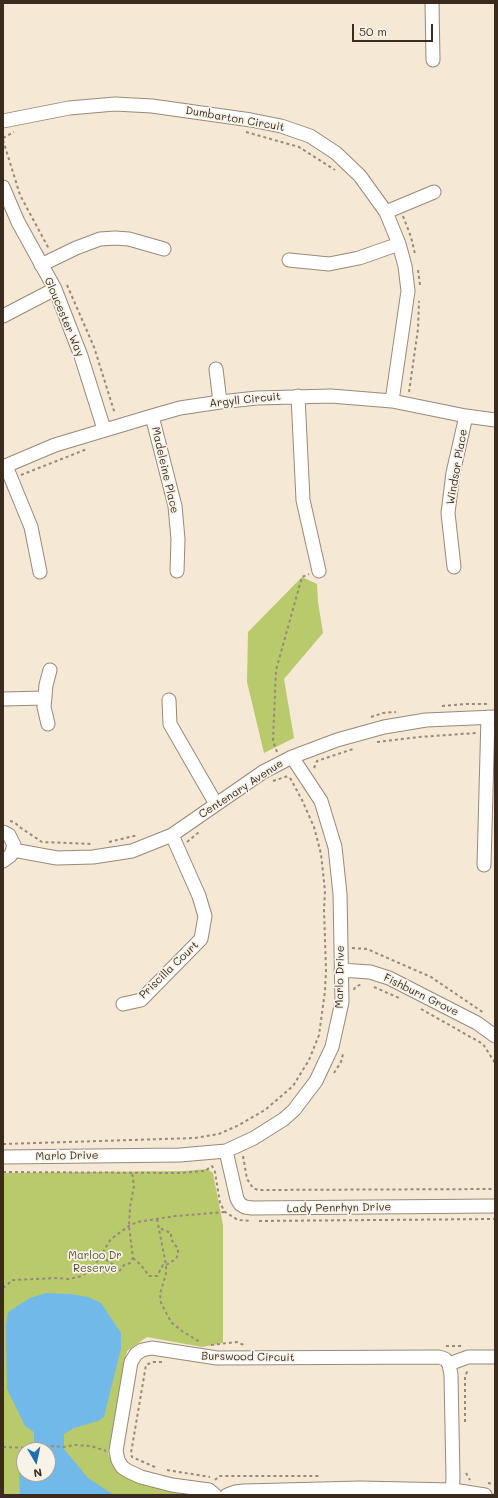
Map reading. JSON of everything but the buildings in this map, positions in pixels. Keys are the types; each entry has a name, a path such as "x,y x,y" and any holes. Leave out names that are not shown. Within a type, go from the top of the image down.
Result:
{"street":[{"path":"432,3 432,60"},
{"name":"Dumbarton Circuit","path":"3,121 69,108 116,104 152,106 187,110 281,126 310,136 336,153 392,210 405,266 408,291 392,401"},
{"name":"Gloucester Way","path":"3,187 18,222 55,289 81,356 104,429"},
{"path":"392,210 434,192"},
{"path":"42,265 76,248 100,239 129,239 164,249"},
{"path":"289,260 329,264 359,258 399,244"},
{"path":"3,316 55,289"},
{"path":"216,369 220,402"},
{"path":"298,396 303,500 319,571"},
{"name":"Argyll Circuit","path":"5,467 55,445 104,429 180,408 257,398 331,396 392,401 466,416 495,420"},
{"name":"Madeleine Place","path":"152,416 175,506 178,539 177,572"},
{"name":"Windsor Place","path":"454,567 448,513 453,473 466,416"},
{"path":"5,467 32,527 40,572"},
{"path":"48,724 44,707 50,670"},
{"path":"3,699 45,698"},
{"path":"170,700 170,724 216,804"},
{"path":"484,865 488,732 491,717"},
{"name":"Centenary Avenue","path":"13,850 57,858 93,857 132,851 172,835 263,772 287,760 337,740 384,727 426,720 491,717"},
{"name":"Marlo Drive","path":"3,1157 180,1155 227,1156 284,1119 294,1110 316,1081 332,1047 348,971 335,847 321,801 287,760"},
{"path":"3,832 9,835 12,839 13,850 7,859 3,861"},
{"name":"Priscilla Court","path":"123,1004 141,1000 201,939 205,916 199,896 172,835"},
{"name":"Fishburn Grove","path":"348,971 370,972 389,978 477,1023 495,1036"},
{"name":"Lady Penrhyn Drive","path":"227,1156 236,1199 240,1204 252,1208 495,1206"},
{"name":"Burswood Circuit","path":"215,1495 209,1490 172,1485 140,1476 122,1467 118,1460 116,1451 131,1362 136,1354 142,1350 152,1348 217,1358 440,1357 445,1359 449,1364"},
{"path":"452,1492 451,1375 449,1364 468,1357 495,1356"},
{"path":"227,1495 244,1491 452,1492 485,1495"}],"path":[{"path":"487,3 495,3"},
{"path":"3,138 15,131"},
{"path":"240,131 299,147 339,172"},
{"path":"392,210 404,218 411,236 416,258"},
{"path":"417,264 420,286"},
{"path":"408,395 418,329 420,300"},
{"path":"11,478 91,447"},
{"path":"287,760 273,742 276,670 302,577 319,571"},
{"path":"375,742 488,732"},
{"path":"316,773 314,768 317,762 354,749"},
{"path":"3,1144 195,1138 219,1134 266,1110 293,1086 309,1060 319,1035 325,976 324,910 326,892 321,854 314,827 302,800 288,776"},
{"path":"348,971 352,953 349,947 367,949 431,976 486,1014"},
{"path":"354,994 355,987 359,984 367,984"},
{"path":"372,986 401,999"},
{"path":"421,1009 482,1044 495,1063"},
{"path":"332,1075 341,1062 344,1047"},
{"path":"212,1166 227,1156 243,1156 247,1178 253,1188 258,1190 495,1189"},
{"path":"110,1271 118,1273 124,1265 130,1263 133,1258 129,1226 130,1207 134,1186 132,1172"},
{"path":"3,1288 13,1280 69,1279 82,1276 94,1266 111,1239 136,1222 226,1212"},
{"path":"157,1219 166,1265 166,1274 160,1294 163,1307 171,1322 201,1343"},
{"path":"133,1258 141,1265 149,1276 157,1276 163,1265 166,1265 176,1259 178,1249 171,1239 171,1233 159,1228"},
{"path":"94,1266 108,1274 114,1265 101,1256"},
{"path":"206,1345 229,1343"},
{"path":"156,1468 132,1457 131,1452 146,1365 153,1362 167,1363"},
{"path":"465,1422 465,1376 467,1370 470,1369"},
{"path":"3,1448 34,1448 49,1446 64,1447 74,1445 91,1446 102,1451"},
{"path":"465,1469 466,1475 470,1480"},
{"path":"161,1470 208,1476 214,1480"}],"green space":[{"path":"302,577 317,584 323,633 284,679 294,738 264,753 247,682 248,632"},
{"name":"Marloo Dr Reserve","path":"207,1169 213,1173 223,1225 223,1343 202,1347 147,1337 127,1351 108,1454 119,1474 144,1483 198,1495 3,1495 3,1173 185,1171"}],"water":[{"path":"46,1293 70,1294 88,1297 101,1303 121,1333 121,1349 104,1417 98,1421 74,1428 64,1434 64,1449 88,1478 114,1495 20,1495 19,1482 56,1482 56,1442 34,1442 34,1432 25,1426 7,1389 6,1325 8,1312 30,1298"}]}
